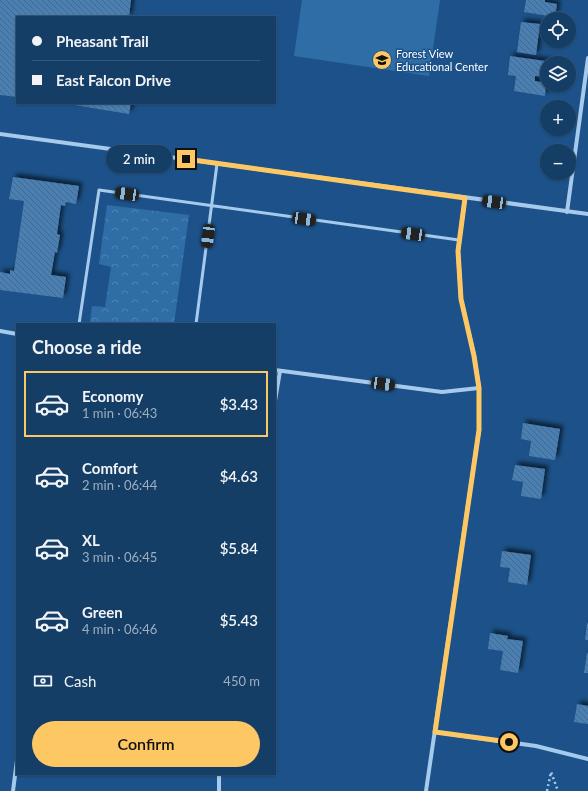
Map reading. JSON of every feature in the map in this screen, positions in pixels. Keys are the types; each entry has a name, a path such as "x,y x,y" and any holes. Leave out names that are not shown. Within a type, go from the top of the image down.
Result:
{"street":[{"path":"567,212 588,58"},
{"path":"0,134 588,214"},
{"path":"426,791 479,430 479,388 474,356 461,299 458,251 465,198"},
{"path":"0,332 16,334"},
{"path":"276,386 277,370 442,392 479,388"},
{"path":"435,732 536,746 588,759"},
{"path":"12,791 16,766"},
{"path":"219,775 219,791"}],"lane":[{"path":"196,323 217,164"},
{"path":"80,323 99,190 211,207 459,240"}],"path":[{"path":"547,791 551,772 558,791"}],"green space":[{"path":"302,0 440,0 429,76 294,56"},
{"path":"107,205 189,215 174,323 90,322 92,306 105,307 111,267 99,264"}],"building":[{"path":"0,0 131,0 129,16 16,16 16,97 0,95"},
{"path":"526,0 545,0 545,2 557,4 556,12 540,12 540,15 524,12"},
{"path":"521,22 540,24 536,55 517,52"},
{"path":"510,56 540,60 540,76 535,76 535,81 540,82 540,92 545,92 545,96 514,91 516,76 508,75"},
{"path":"68,104 131,104 129,114"},
{"path":"13,177 79,186 76,204 66,202 65,206 61,205 57,234 60,235 51,275 66,277 63,298 0,290 0,272 10,274 10,270 14,271 24,201 9,199"},
{"path":"523,423 560,429 555,460 529,456 531,441 521,439"},
{"path":"515,465 545,469 541,499 521,496 523,482 512,480"},
{"path":"502,551 531,555 527,585 508,582 510,568 500,567"},
{"path":"587,623 588,640 585,640"},
{"path":"490,633 508,636 507,639 523,641 518,673 500,670 503,651 488,649"},
{"path":"587,653 588,673 584,673"},
{"path":"577,704 588,706 588,724 574,722"}],"place":[{"name":"Forest View Educational Center","path":"382,60"}],"route":[{"path":"186,159 465,198 458,251 461,299 474,356 479,388 479,430 435,732 509,742"}]}
